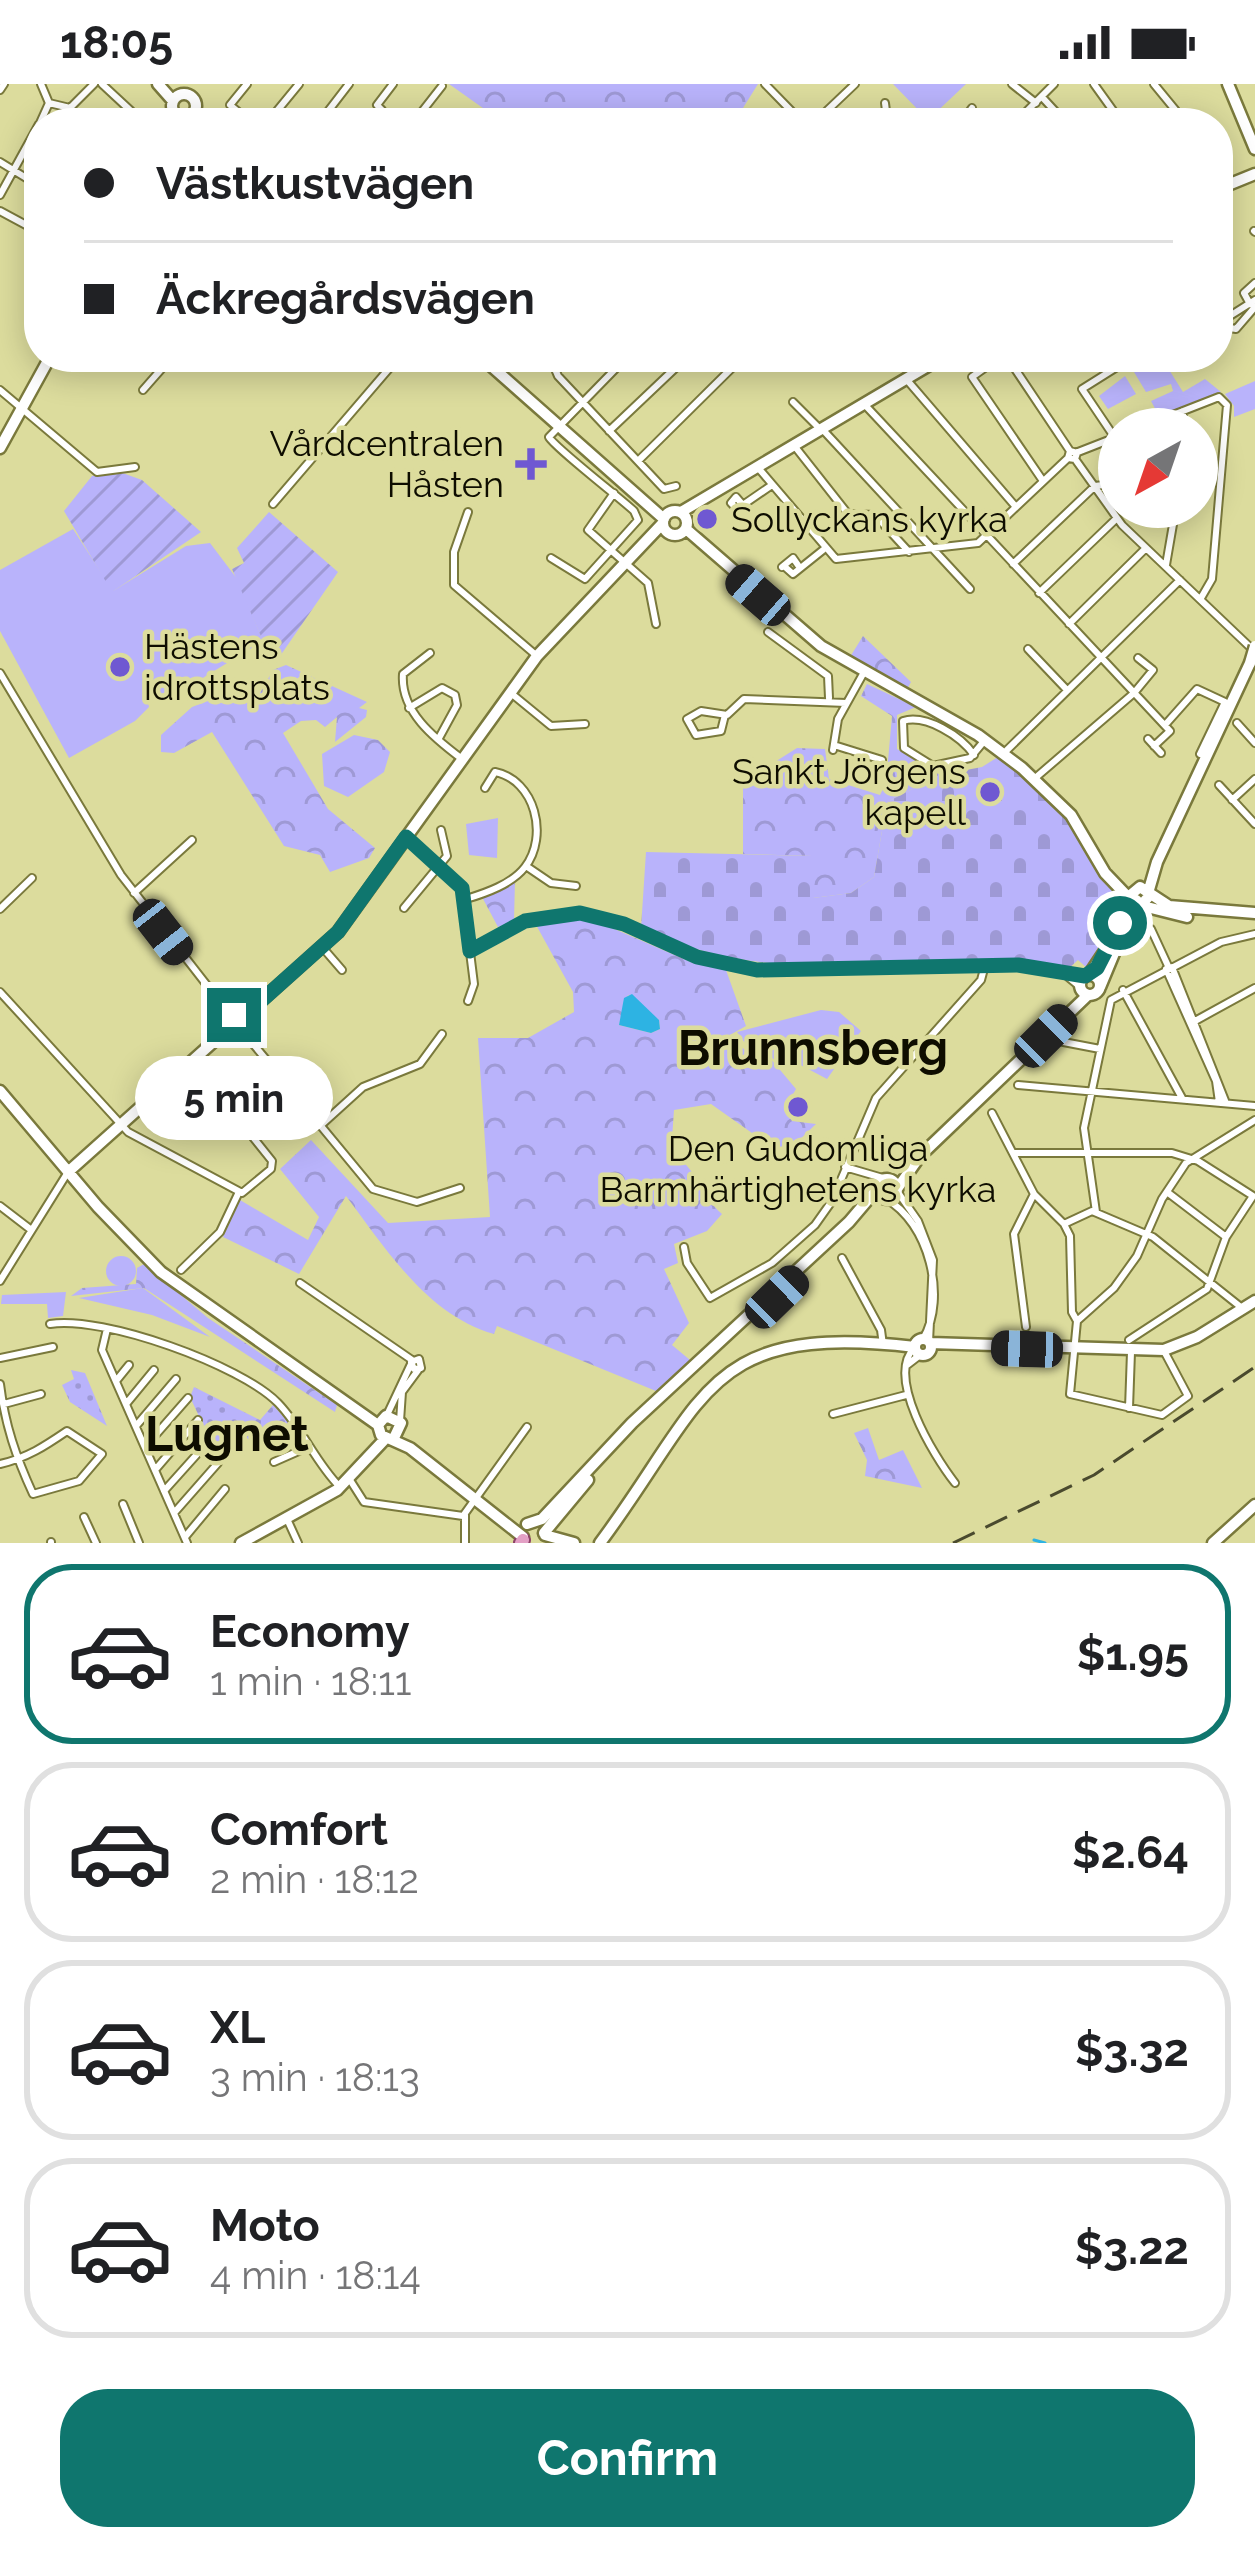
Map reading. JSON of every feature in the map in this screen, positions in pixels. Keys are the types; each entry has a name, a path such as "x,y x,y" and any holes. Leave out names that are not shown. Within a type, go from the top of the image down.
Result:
{"street":[{"path":"49,103 70,108 98,84 127,108"},
{"path":"160,84 181,108"},
{"path":"234,108 230,105 248,84"},
{"path":"279,108 299,84"},
{"path":"331,108 349,84"},
{"path":"380,108 376,105 393,84"},
{"path":"765,84 788,108"},
{"path":"830,108 855,84"},
{"path":"1012,84 1049,108"},
{"path":"1031,108 1054,84"},
{"path":"1154,84 1174,108"},
{"path":"1230,84 1251,126 1255,148"},
{"path":"42,85 47,108"},
{"path":"886,103 886,108"},
{"path":"0,194 24,156"},
{"path":"0,162 24,176"},
{"path":"1233,328 1253,306 1244,292 1255,284"},
{"path":"0,448 42,372"},
{"path":"143,390 159,372"},
{"path":"273,504 386,372"},
{"path":"499,372 733,573 863,674 985,740 1034,779 1071,815 1117,880 1139,897 1187,910 1255,915"},
{"path":"557,372 664,489 676,485"},
{"path":"0,1281 68,1172 87,1151 323,948 408,839 509,692 618,556 638,519 578,460 551,444 559,424 611,372"},
{"path":"609,431 671,372"},
{"path":"638,461 729,372"},
{"path":"550,558 583,580 920,372"},
{"path":"980,372 972,377 1042,482"},
{"path":"1014,372 1098,490"},
{"path":"1098,410 1082,388 1109,372"},
{"path":"907,380 1016,507"},
{"path":"0,390 97,472 135,467"},
{"path":"1191,408 1219,397 1228,409 1218,515"},
{"path":"793,402 970,589"},
{"path":"865,405 1167,728"},
{"path":"760,470 836,560 976,544 1072,455 1098,445"},
{"path":"796,448 848,514 874,515 909,552"},
{"path":"742,504 772,485"},
{"path":"1013,564 1098,486"},
{"path":"614,493 587,528 650,586 656,624"},
{"path":"468,512 454,552 454,585 537,656"},
{"path":"1040,592 1107,528"},
{"path":"1127,528 1253,654 1204,757"},
{"path":"1166,565 1172,528"},
{"path":"1201,598 1212,579 1217,528"},
{"path":"1070,624 1146,548"},
{"path":"782,567 793,558 800,568 823,550"},
{"path":"1007,750 1181,579"},
{"path":"769,632 828,676 829,698"},
{"path":"1028,650 1067,690"},
{"path":"430,653 403,674 409,708 462,759"},
{"path":"1034,779 1134,693 1153,670 1138,658"},
{"path":"0,673 134,893 378,1192 417,1202 460,1188"},
{"path":"863,674 835,730 835,748 882,760"},
{"path":"470,951 525,921 570,912 606,918 697,957 757,970 1038,967 1100,987 1126,922 1197,782 1225,702 1196,688 1154,746"},
{"path":"409,708 438,689 452,692 458,702 439,738"},
{"path":"509,692 551,726 586,724"},
{"path":"724,715 701,711 688,719 696,735 708,735 722,731 724,715 745,699 829,698 846,703"},
{"path":"974,755 964,742 922,720 903,721 904,748 933,766 974,755 985,740"},
{"path":"1237,723 1255,742"},
{"path":"466,899 503,884 526,866 538,827 529,798 500,771 485,788"},
{"path":"1232,800 1255,779"},
{"path":"1219,785 1255,824"},
{"path":"404,908 440,866 449,848 441,830"},
{"path":"408,839 440,866 466,899 474,984 468,1001"},
{"path":"134,893 193,840"},
{"path":"526,866 551,883 576,886"},
{"path":"0,909 32,878"},
{"path":"531,1536 630,1432 887,1189 1084,984 1139,897"},
{"path":"1151,929 1222,1102"},
{"path":"1096,1212 1085,1124 1110,1002 1120,992 1221,942 1254,934 1255,945"},
{"path":"323,948 342,970"},
{"path":"684,1247 687,1263 710,1298 796,1246 832,1201 876,1098 981,980 985,965"},
{"path":"1192,1023 1255,988"},
{"path":"0,992 119,1122 238,1194"},
{"path":"1120,992 1182,1099"},
{"path":"320,1126 363,1087 420,1064 442,1034"},
{"path":"1053,1040 1100,1049"},
{"path":"181,1270 220,1232 238,1194 271,1169 272,1161 190,1058"},
{"path":"1018,1085 1255,1106"},
{"path":"0,1091 121,1233 181,1289 347,1404 388,1427 531,1536"},
{"path":"992,1113 1034,1194 1070,1236 1077,1321 1070,1350 1070,1394 1160,1417 1188,1396 1164,1350"},
{"path":"1077,1321 1114,1288 1191,1158 1255,1120"},
{"path":"51,1152 69,1156 87,1151"},
{"path":"1015,1153 1160,1151 1191,1158 1253,1196 1226,1237 1212,1282 1130,1346"},
{"path":"844,1167 887,1189 908,1216 929,1260 930,1322 923,1346"},
{"path":"887,1189 929,1244 934,1322 939,1340 952,1345"},
{"path":"531,1536 632,1423 887,1189"},
{"path":"1167,1192 1226,1237"},
{"path":"1026,1327 1015,1234 1034,1194"},
{"path":"0,1206 31,1230"},
{"path":"1064,1224 1096,1212 1148,1235 1242,1308"},
{"path":"842,1258 888,1345 907,1362"},
{"path":"300,1283 414,1364"},
{"path":"597,1543 712,1384 746,1360 802,1344 1164,1350 1197,1337 1255,1301"},
{"path":"50,1324 65,1321 106,1329 182,1353 252,1385 281,1406 308,1447 374,1503 465,1515"},
{"path":"934,1322 923,1346 907,1362 906,1395 928,1443 955,1483"},
{"path":"106,1329 102,1350 185,1540 225,1489"},
{"path":"923,1346 978,1347"},
{"path":"1129,1409 1130,1346"},
{"path":"0,1358 53,1347"},
{"path":"388,1427 414,1364"},
{"path":"241,1543 348,1485 388,1427 414,1364"},
{"path":"116,1381 130,1365"},
{"path":"126,1404 154,1370"},
{"path":"136,1426 176,1378"},
{"path":"0,1384 17,1460 33,1494 80,1480 102,1454 67,1431 17,1460 0,1464"},
{"path":"1,1404 41,1394"},
{"path":"833,1414 906,1395"},
{"path":"145,1447 188,1398"},
{"path":"155,1470 198,1420"},
{"path":"465,1543 465,1515 526,1427"},
{"path":"164,1491 208,1442"},
{"path":"274,1462 308,1447"},
{"path":"174,1513 218,1463"},
{"path":"479,1496 531,1536 574,1543"},
{"path":"122,1504 140,1543"},
{"path":"1214,1543 1255,1505"},
{"path":"84,1516 96,1543"},
{"path":"285,1516 298,1543"}],"green space":[{"path":"449,84 758,84 743,108 483,108"},
{"path":"893,84 966,84 941,108 916,108"},
{"path":"1134,372 1170,372 1183,392 1205,379 1221,392 1180,408 1155,408 1151,401 1173,391 1171,384 1146,392"},
{"path":"1125,376 1136,394 1110,408 1099,396"},
{"path":"1255,381 1255,409 1234,417 1234,406 1225,394"},
{"path":"117,471 142,480 201,532 112,592 64,511 92,476"},
{"path":"269,512 338,572 278,659 263,641 232,569 244,563 237,548"},
{"name":"Hästens idrottsplats","path":"73,529 113,591 186,546 210,543 238,580 263,641 175,695 146,694 149,707 135,721 69,758 0,631 0,570"},
{"path":"863,636 911,682 905,693 850,657"},
{"path":"286,665 367,702 359,708 367,710 366,717 335,742 337,717 325,727 316,720 301,721 283,733 328,809 375,848 369,858 330,872 320,855 284,846 212,732 174,753 161,752 161,735 192,707 232,692 260,693 273,670"},
{"path":"867,684 916,707 897,715 897,749 940,775 887,802 874,877 851,893 813,898 812,856 743,854 743,782 797,748 825,749 829,779 880,795 886,783 892,716 861,696"},
{"path":"354,735 378,740 390,752 384,772 348,797 324,786 322,754"},
{"path":"1001,755 1065,816 1119,898 1118,910 1087,968 1078,960 1066,971 998,961 782,964 712,953 641,928 646,852 813,856 813,898 851,893 874,877 887,802 940,775 982,767"},
{"path":"498,818 497,858 469,855 466,824"},
{"path":"515,880 514,921 498,927 482,897"},
{"path":"589,918 693,963 726,970 746,1026 728,1036 755,1058 765,1052 796,1089 784,1110 792,1121 816,1124 795,1144 773,1148 711,1104 674,1110 671,1153 687,1166 722,1214 707,1231 674,1244 678,1263 664,1269 689,1323 672,1345 690,1360 656,1391 497,1326 494,1334 470,1325 448,1312 410,1278 346,1196 299,1274 223,1237 240,1200 308,1240 319,1217 280,1169 311,1140 388,1223 490,1217 478,1038 528,1038 574,1012 573,992 535,923","holes":["628,995 659,1020 660,1029 651,1033 619,1025"]},
{"path":"821,1010 839,1012 861,1031 827,1079 793,1061 778,1063 765,1052 755,1057 737,1032"},
{"path":"121,1256 136,1271 121,1286 106,1271"},
{"path":"144,1264 208,1318 337,1405 335,1412 144,1288 71,1296 82,1288 136,1284 137,1268"},
{"path":"143,1288 210,1337 152,1315 79,1298"},
{"path":"66,1292 63,1316 48,1318 47,1304 1,1304 2,1295"},
{"path":"71,1370 85,1373 107,1426 70,1402 62,1385 74,1379"},
{"path":"194,1387 260,1420 273,1405 289,1423 249,1440 245,1436 219,1459 190,1397"},
{"path":"868,1428 879,1460 903,1450 922,1488 865,1476 867,1460 854,1433"}],"water":[{"path":"632,994 659,1020 660,1029 651,1033 619,1025 624,998"}],"waterway":[{"path":"1034,1540 1045,1543"}],"railway":[{"path":"953,1543 1094,1475 1255,1367"}],"place":[{"name":"Vårdcentralen Håsten","path":"531,464"},
{"name":"Sollyckans kyrka","path":"707,519"},
{"name":"Hästens idrottsplats","path":"120,667"},
{"name":"Sankt Jörgens kapell","path":"990,792"},
{"name":"Den Gudomliga Barmhärtighetens kyrka","path":"798,1107"}],"district":[{"name":"Brunnsberg","path":"813,1048"},
{"name":"Lugnet","path":"227,1434"}],"route":[{"path":"234,1015 242,1018 323,948 406,837 462,888 470,951 525,921 570,912 624,924 697,957 757,970 800,973 1018,965 1085,976 1097,968 1120,923"}]}
